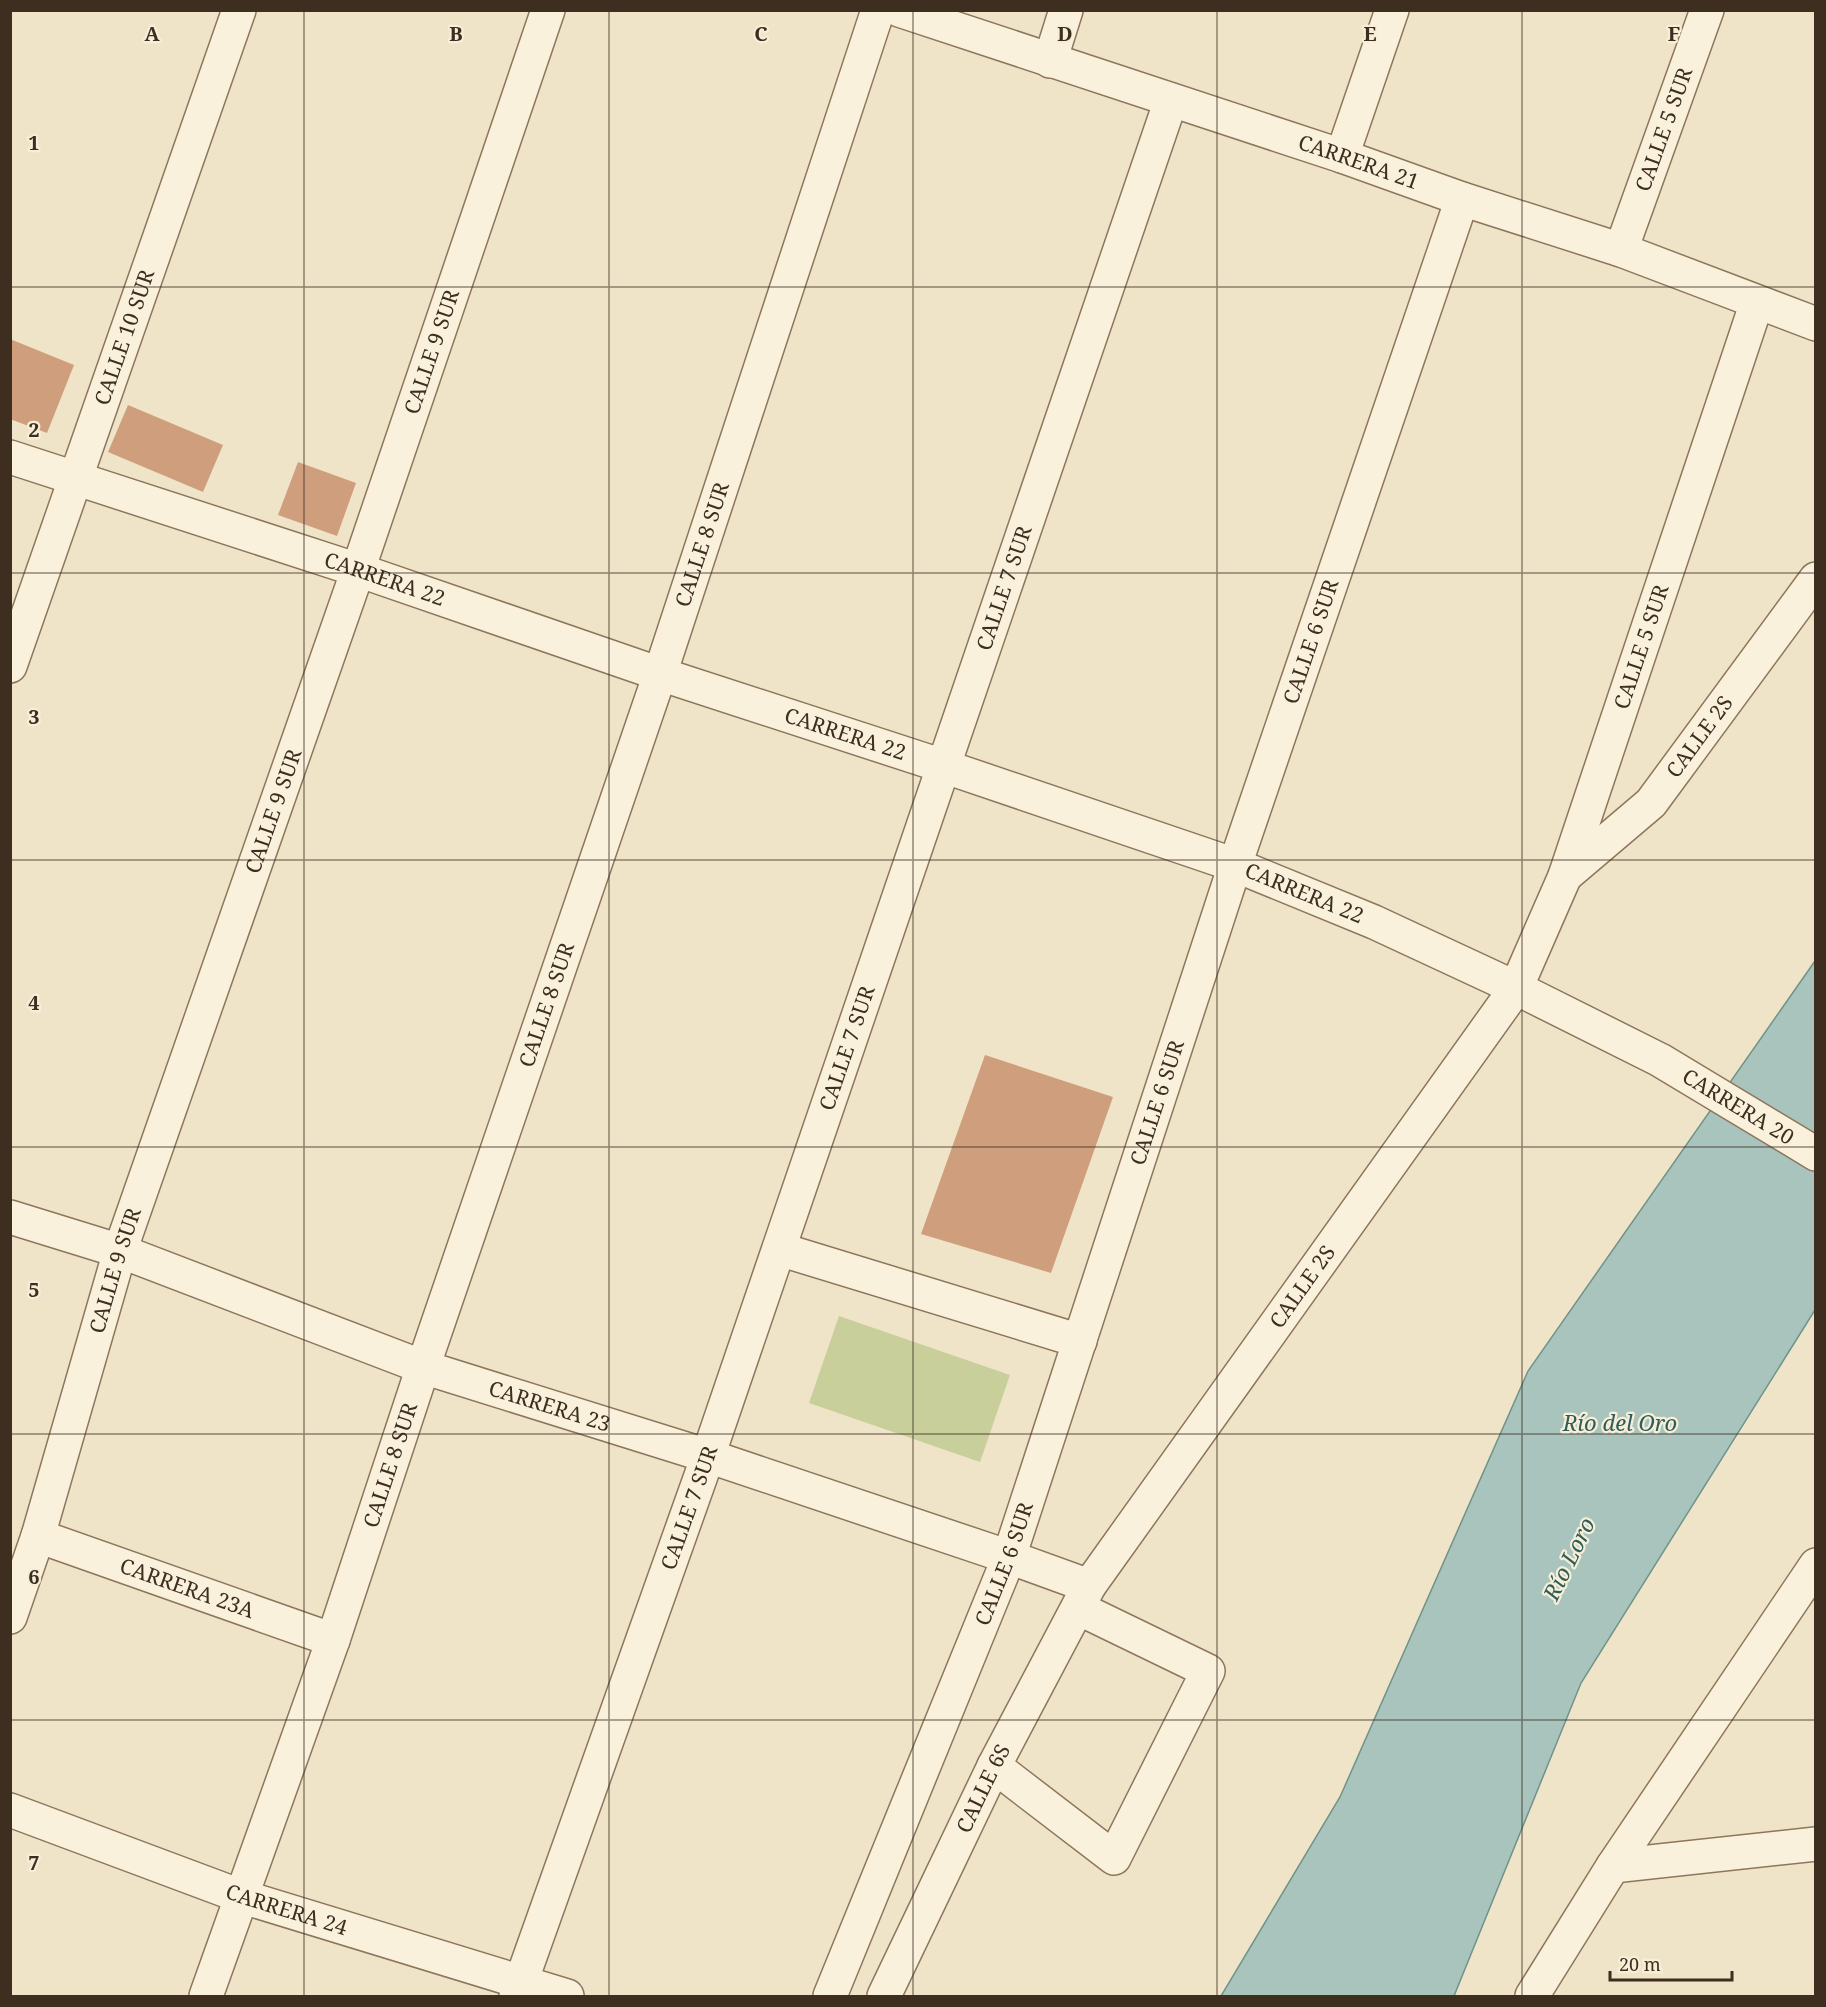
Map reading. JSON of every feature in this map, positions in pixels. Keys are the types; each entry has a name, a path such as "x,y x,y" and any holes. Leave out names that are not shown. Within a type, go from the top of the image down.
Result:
{"street":[{"name":"CALLE 10 SUR","path":"10,666 239,10"},
{"name":"CALLE 9 SUR","path":"10,1617 38,1536 120,1251 358,570 548,10"},
{"name":"CALLE 8 SUR","path":"206,1996 333,1640 423,1367 660,674 878,10"},
{"name":"CARRERA 21","path":"899,10 1621,250 1815,324"},
{"path":"1050,60 1066,10"},
{"path":"1342,156 1392,10"},
{"name":"CALLE 5 SUR","path":"1621,250 1707,10"},
{"name":"CALLE 7 SUR","path":"519,1989 708,1456 1171,100"},
{"name":"CALLE 6 SUR","path":"830,1996 1009,1557 1235,865 1462,199"},
{"name":"CALLE 5 SUR","path":"1516,988 1565,876 1756,302"},
{"name":"CARRERA 22","path":"10,457 358,570 660,674 943,766 1235,865 1374,922 1516,988 1660,1060"},
{"name":"CALLE 2S","path":"1565,876 1651,802 1815,579"},
{"name":"CALLE 2S","path":"1084,1597 1516,988"},
{"name":"CARRERA 20","path":"1660,1060 1815,1154"},
{"name":"CARRERA 23","path":"10,1217 120,1251 423,1367 708,1456 1009,1557 1084,1597 1208,1671 1114,1858 994,1766"},
{"path":"779,1249 1080,1341"},
{"name":"CARRERA 23A","path":"38,1536 333,1640"},
{"path":"1532,1996 1613,1866 1815,1565"},
{"name":"CALLE 6S","path":"884,1996 994,1766 1084,1597"},
{"name":"CARRERA 24","path":"10,1810 243,1897 519,1989 567,1996"},
{"path":"1613,1866 1815,1844"}],"green space":[{"path":"839,1316 1010,1375 980,1462 809,1403"}],"water":[{"name":"Río del Oro","path":"1815,961 1815,1310 1581,1683 1454,1996 1221,1996 1340,1797 1528,1371"}],"building":[{"path":"10,339 74,365 47,433 10,419"},
{"path":"128,405 223,445 203,492 108,452"},
{"path":"298,462 356,483 337,536 278,515"},
{"path":"985,1055 1113,1097 1051,1273 921,1234"}],"water label":[{"name":"Río Loro","path":"1569,1559"}]}
